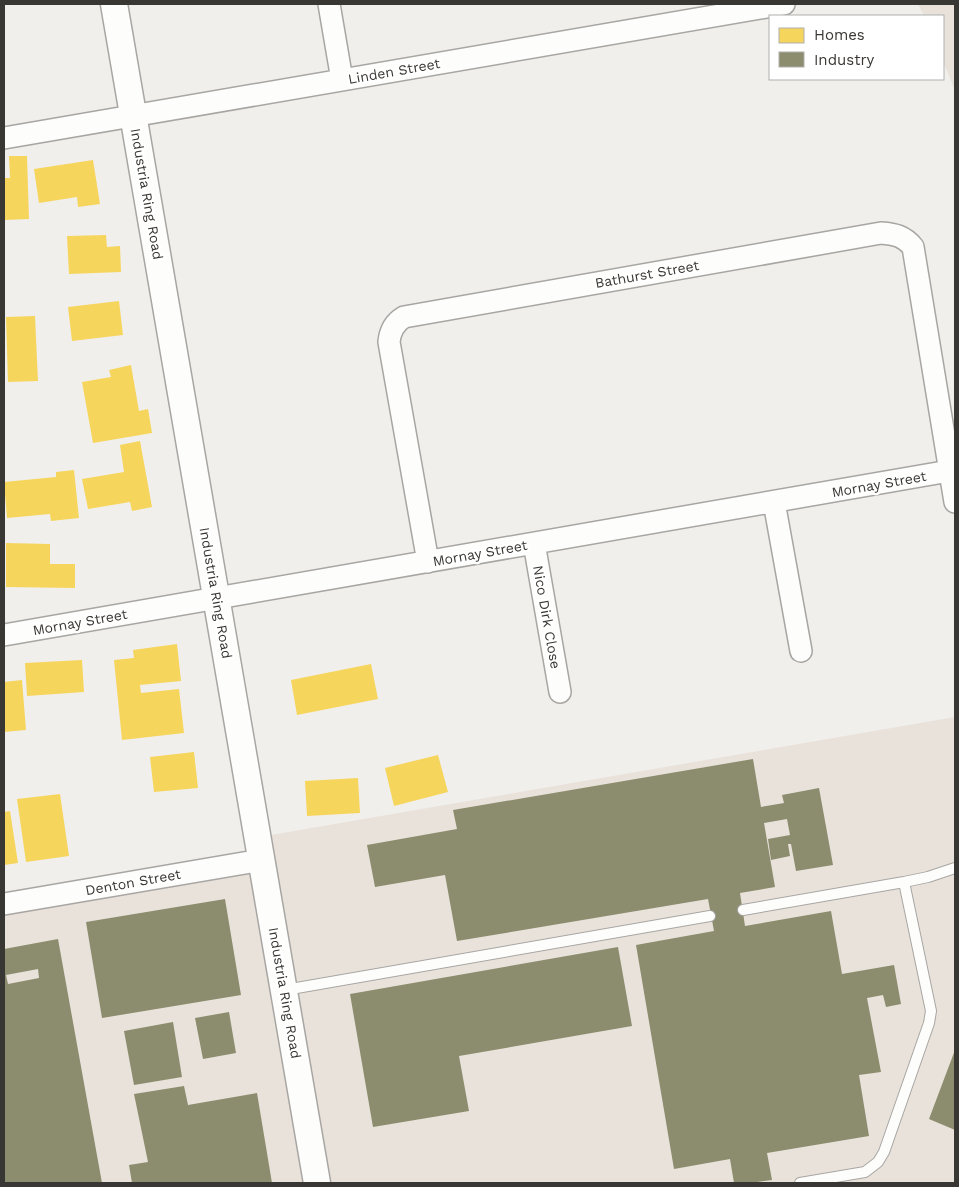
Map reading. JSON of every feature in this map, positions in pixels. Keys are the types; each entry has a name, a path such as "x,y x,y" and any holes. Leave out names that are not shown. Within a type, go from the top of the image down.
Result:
{"street":[{"name":"Industria Ring Road","path":"114,4 317,1183"},
{"path":"329,4 342,80"},
{"name":"Linden Street","path":"4,138 784,4"},
{"name":"Bathurst Street","path":"428,562 389,342 390,334 397,321 404,317 881,233 900,236 908,241 913,248 953,471"},
{"path":"953,471 955,502"},
{"name":"Mornay Street","path":"4,635 953,471"},
{"path":"774,502 801,651"},
{"name":"Nico Dirk Close","path":"534,543 560,692"},
{"name":"Denton Street","path":"4,904 262,860"}],"lane":[{"path":"743,910 904,882 928,877 955,868"},
{"path":"800,1183 865,1172 878,1162 884,1152 929,1024 931,1011 929,996 904,882"},
{"path":"284,990 710,916"}],"shaded area":[{"path":"918,4 955,4 955,91 944,64 944,15 924,15"},
{"path":"955,717 955,1183 4,1183 4,905 263,861 259,837"}],"building: Homes":[{"path":"9,156 27,156 29,219 4,220 4,178 10,178"},
{"path":"93,160 100,204 78,207 77,197 39,203 34,169"},
{"path":"106,235 107,247 120,246 121,272 69,274 67,236"},
{"path":"119,301 123,335 72,341 68,307"},
{"path":"35,316 38,381 8,382 6,317"},
{"path":"131,365 139,411 148,409 152,433 93,443 82,382 111,377 109,370"},
{"path":"140,441 152,507 132,511 130,502 88,509 82,479 124,472 120,445"},
{"path":"74,470 79,518 51,521 50,514 7,518 4,482 56,477 56,472"},
{"path":"6,543 50,544 50,564 75,564 75,588 6,587"},
{"path":"177,644 181,681 140,685 141,693 179,689 184,733 122,740 114,660 134,658 133,650"},
{"path":"82,660 84,692 27,696 25,663"},
{"path":"371,664 378,699 297,715 291,680"},
{"path":"22,680 26,730 4,732 4,682"},
{"path":"194,752 198,788 154,792 150,757"},
{"path":"438,755 448,792 394,806 385,768"},
{"path":"358,778 360,813 307,816 305,781"},
{"path":"60,794 69,856 26,862 17,799"},
{"path":"10,811 18,863 4,865 4,812"}],"building: Industry":[{"path":"753,759 761,807 784,803 782,795 819,788 833,865 796,871 791,844 788,844 790,856 771,860 768,839 790,835 787,819 764,823 775,887 740,893 745,926 831,911 842,974 894,965 901,1004 886,1007 883,995 867,998 881,1072 859,1075 869,1136 767,1153 772,1180 734,1183 730,1159 674,1169 636,945 714,931 708,899 457,941 445,875 375,887 367,845 457,829 453,810"},
{"path":"225,899 241,995 102,1018 86,922"},
{"path":"58,939 102,1183 4,1183 4,949","holes":["38,969 39,978 8,984 6,975"]},
{"path":"618,947 632,1026 459,1056 469,1111 373,1127 350,994"},
{"path":"229,1012 236,1053 203,1059 195,1018"},
{"path":"173,1022 182,1077 134,1085 124,1031"},
{"path":"955,1050 955,1130 929,1119"},
{"path":"184,1086 188,1105 257,1093 272,1183 132,1183 129,1165 148,1162 134,1094"}]}
